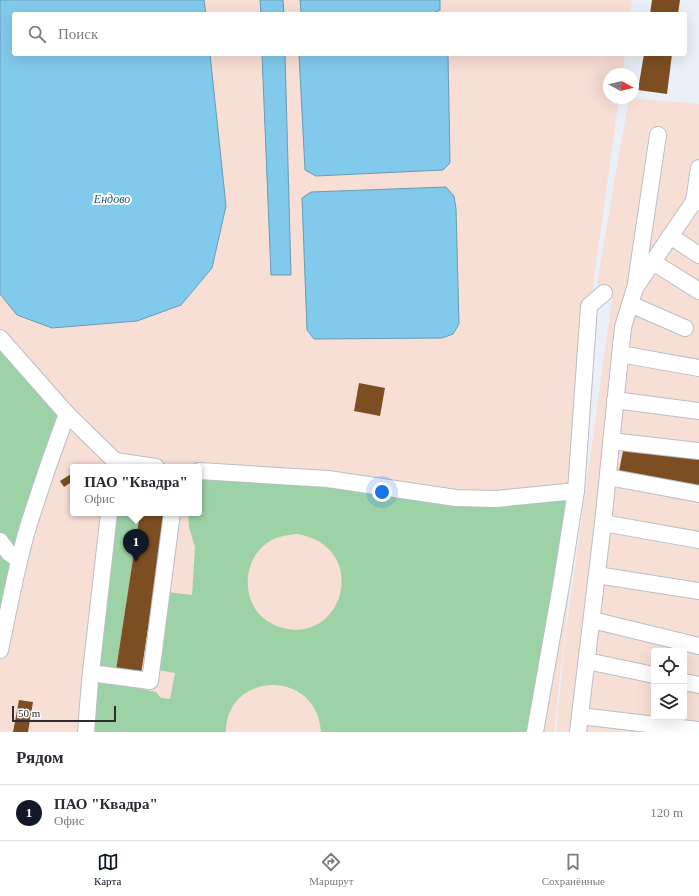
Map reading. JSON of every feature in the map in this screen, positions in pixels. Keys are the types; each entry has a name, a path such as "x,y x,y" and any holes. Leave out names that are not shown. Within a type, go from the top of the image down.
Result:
{"lane":[{"path":"578,732 603,524 623,328 635,288 658,134"},
{"path":"635,288 670,236 697,200 699,168"},
{"path":"670,236 699,255"},
{"path":"653,262 699,291"},
{"path":"534,732 562,580 576,491 589,306 604,293"},
{"path":"630,304 685,328"},
{"path":"0,338 67,414 114,464"},
{"path":"620,354 699,368"},
{"path":"615,400 699,411"},
{"path":"0,650 19,560 28,528 67,414"},
{"path":"611,441 699,451"},
{"path":"202,470 328,479 456,498 496,499 576,491"},
{"path":"608,477 699,494"},
{"path":"86,732 109,516"},
{"path":"91,673 150,681 172,516"},
{"path":"603,524 699,540"},
{"path":"0,541 9,553 19,560"},
{"path":"597,575 699,591"},
{"path":"592,620 699,646"},
{"path":"587,661 651,675"},
{"path":"687,683 699,685"},
{"path":"580,716 699,730"}],"shaded area":[{"path":"0,0 632,0 630,12 12,12 12,56 625,56 623,68 603,68 603,104 618,104 594,280 579,503 554,732 0,732"},
{"path":"639,99 699,104 699,732 556,732 565,639 612,299 597,282 628,104 639,104"}],"green space":[{"path":"0,344 62,416 15,549 0,534"},
{"path":"202,478 560,499 565,502 567,505 529,732 321,732 316,711 304,696 289,688 272,685 255,688 240,697 230,712 226,732 90,732 95,685 105,681 156,692 161,698 170,699 175,673 157,670 167,592 192,595 195,547 189,527 188,516 202,516","holes":["297,534 320,542 334,556 341,573 341,592 334,608 322,622 304,629 283,628 268,621 256,610 248,589 248,578 254,558 260,549 269,542 281,536"]},
{"path":"113,516 140,516 116,670 100,666 97,663"},
{"path":"0,549 15,568 0,632"}],"water":[{"name":"Ендово","path":"0,0 204,0 206,12 12,12 12,56 210,56 226,206 212,268 181,305 137,321 52,328 17,315 0,294"},
{"path":"260,0 283,0 284,12 261,12"},
{"path":"300,0 440,0 440,10 436,12 301,12"},
{"path":"262,56 285,56 291,275 271,275"},
{"path":"299,56 448,56 450,163 443,170 316,176 305,170"},
{"path":"446,187 454,196 456,209 459,324 453,334 442,338 314,339 307,330 302,198 311,192"}],"building":[{"path":"652,0 680,0 678,12 650,12"},
{"path":"644,56 672,56 667,94 639,90"},
{"path":"359,383 385,388 380,416 354,411"},
{"path":"624,446 699,459 699,487 619,471"},
{"path":"70,475 70,483 64,487 60,481"},
{"path":"140,516 166,516 141,674 116,670"},
{"path":"19,700 33,702 28,732 13,732"}],"place":[{"name":"ПАО \"Квадра\"","path":"136,562"}]}
